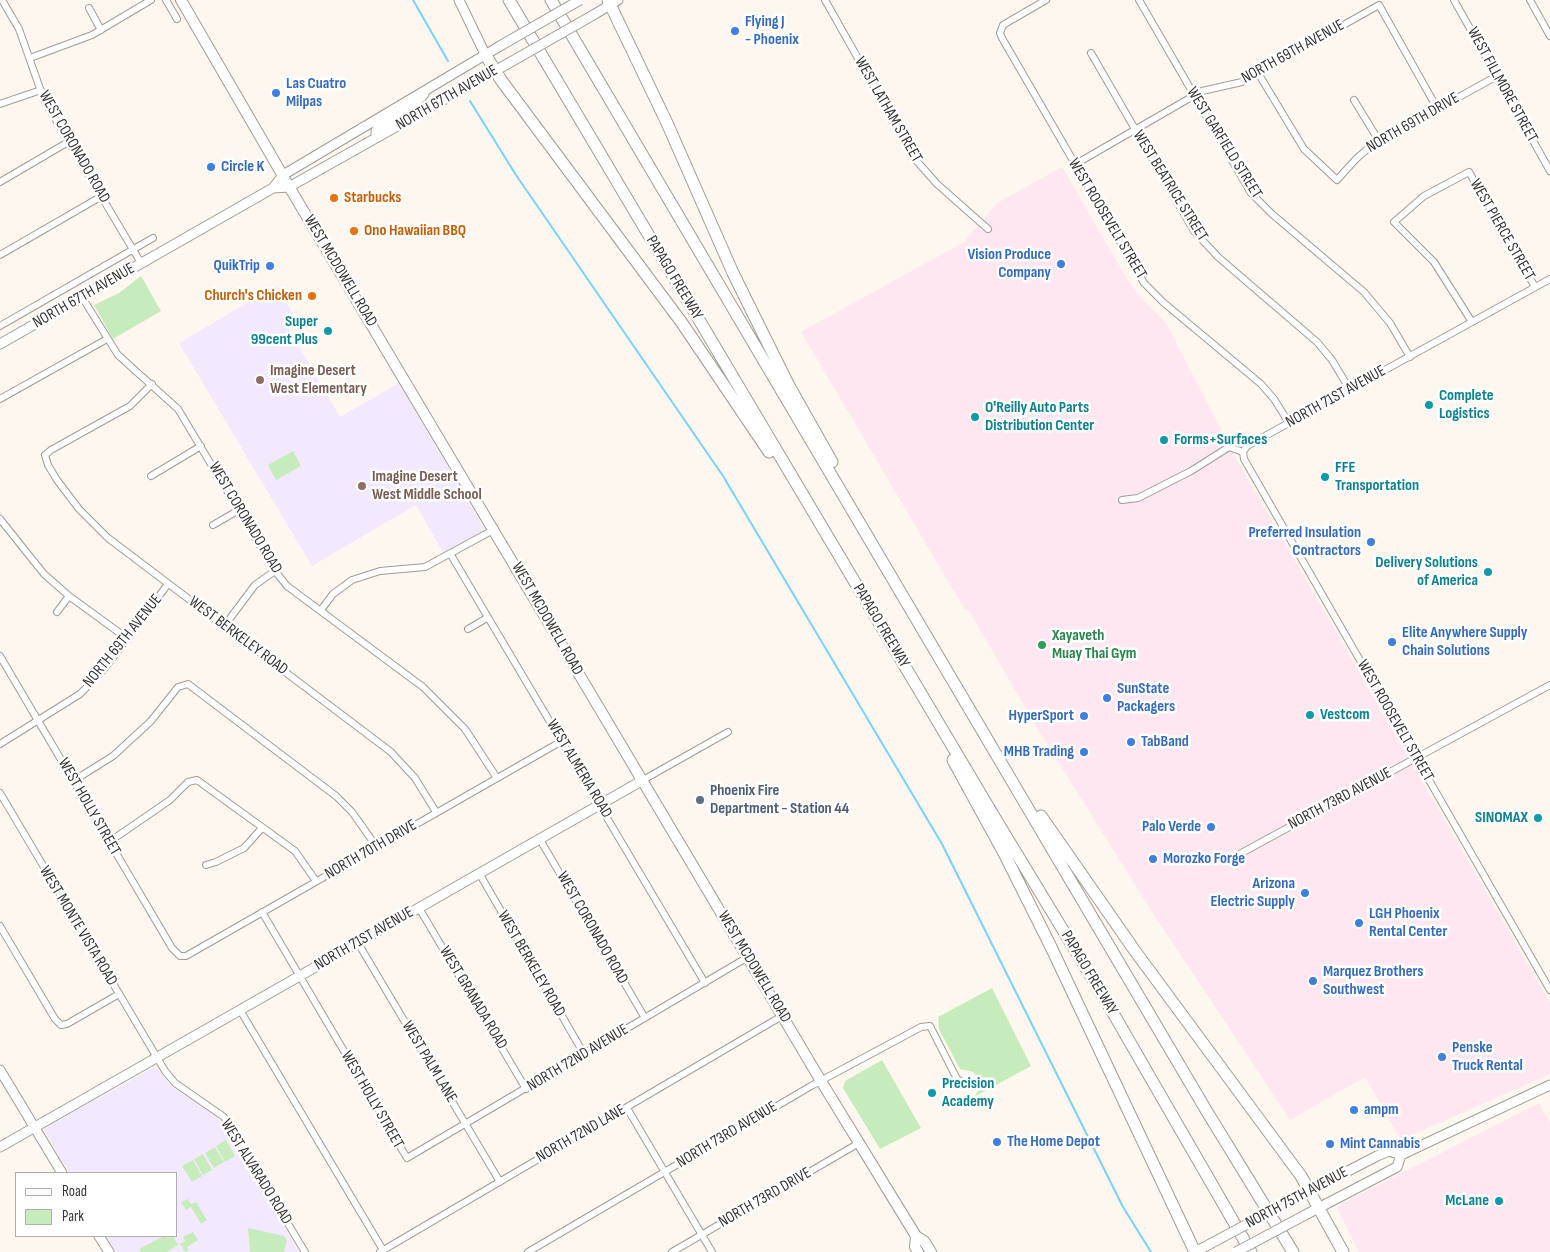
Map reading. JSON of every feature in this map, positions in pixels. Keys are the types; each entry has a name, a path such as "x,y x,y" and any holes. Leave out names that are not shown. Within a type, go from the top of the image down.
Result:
{"highway":[{"name":"PAPAGO FREEWAY","path":"509,0 1109,1006 1251,1252"},
{"name":"PAPAGO FREEWAY","path":"551,0 1206,1110 1293,1252"},
{"path":"612,2 733,273 788,384 847,487 883,564"},
{"path":"483,50 495,71 682,323 753,429 813,512"},
{"path":"911,676 969,792 1004,853 1051,947 1195,1252"},
{"path":"979,724 1086,883 1301,1176 1343,1252"}],"main road":[{"name":"WEST MCDOWELL ROAD","path":"181,0 289,187 495,529 782,1016 916,1236 924,1241 931,1252"},
{"path":"459,0 483,50"},
{"name":"NORTH 67TH AVENUE","path":"0,344 273,188 283,176 464,66 483,50 500,46 580,0"},
{"name":"NORTH 67TH AVENUE","path":"273,188 289,187 473,84 595,14 612,2"},
{"path":"376,138 378,128 416,102 432,85"},
{"name":"NORTH 71ST AVENUE","path":"0,1147 643,780"},
{"path":"0,1070 61,1172"},
{"name":"NORTH 75TH AVENUE","path":"1195,1252 1389,1151 1401,1155 1550,1085"},
{"name":"NORTH 75TH AVENUE","path":"1236,1252 1397,1167 1401,1155"},
{"name":"WEST MCDOWELL ROAD","path":"916,1236 915,1247 918,1252"},
{"path":"100,1237 109,1252"}],"street":[{"name":"WEST CORONADO ROAD","path":"2,0 19,29 44,100 141,263"},
{"path":"30,58 83,39 151,0"},
{"path":"166,0 177,19"},
{"name":"WEST LATHAM STREET","path":"825,0 915,159 937,184 988,229"},
{"name":"WEST ROOSEVELT STREET","path":"1046,0 1005,24 1000,30 1002,38 1074,165 1138,275 1150,290 1261,384 1274,399 1289,423"},
{"name":"WEST GARFIELD STREET","path":"1139,0 1251,193 1272,214 1364,292 1390,323 1410,356"},
{"name":"WEST FILLMORE STREET","path":"1454,0 1550,171"},
{"path":"1530,0 1550,36"},
{"name":"NORTH 69TH AVENUE","path":"1074,165 1194,96 1208,89 1242,82 1379,6 1437,108"},
{"path":"89,8 101,30"},
{"name":"WEST BEATRICE STREET","path":"1091,53 1181,211 1202,240 1222,261 1317,342 1332,360 1350,390"},
{"name":"NORTH 69TH DRIVE","path":"1258,73 1304,149 1338,180 1356,159 1378,141 1496,76"},
{"path":"0,104 41,90"},
{"path":"1354,100 1378,141"},
{"path":"0,182 70,142"},
{"name":"WEST PIERCE STREET","path":"1472,322 1434,262 1394,222 1420,198 1469,172 1535,287"},
{"path":"0,255 102,196"},
{"name":"NORTH 67TH AVENUE","path":"0,326 153,238"},
{"name":"NORTH 71ST AVENUE","path":"1243,452 1247,446 1550,279"},
{"name":"WEST CORONADO ROAD","path":"82,297 107,339 123,361 152,384 178,409 275,571 287,586 393,663 435,698 465,729 497,778"},
{"path":"0,399 107,339"},
{"name":"WEST BERKELEY ROAD","path":"152,384 130,406 50,450 45,455 48,465 57,480 86,516 108,538 391,752 415,778 436,812"},
{"path":"151,476 201,446"},
{"path":"1122,500 1138,498 1229,447 1243,452"},
{"name":"WEST ROOSEVELT STREET","path":"1243,452 1244,460 1550,990"},
{"path":"212,525 239,510"},
{"path":"0,519 34,562 70,596 128,639"},
{"path":"321,610 340,587 362,575 380,571 425,567 451,555 495,529"},
{"name":"WEST ALMERIA ROAD","path":"451,555 705,983"},
{"path":"225,625 255,585 275,571"},
{"name":"NORTH 69TH AVENUE","path":"0,744 80,694 105,668 168,584"},
{"path":"57,612 70,596"},
{"path":"468,630 487,618"},
{"name":"WEST HOLLY STREET","path":"0,656 176,954 180,956"},
{"path":"73,781 113,756 161,710 178,686 184,684 192,686 336,796 352,812 376,846"},
{"name":"NORTH 73RD AVENUE","path":"1236,856 1550,685"},
{"name":"NORTH 71ST AVENUE","path":"643,780 728,732"},
{"name":"NORTH 70TH DRIVE","path":"180,956 186,956 562,740"},
{"path":"109,842 147,817 194,779 202,782 295,851 316,881"},
{"name":"WEST MONTE VISTA ROAD","path":"0,793 157,1058"},
{"path":"206,865 244,848 262,828"},
{"name":"WEST CORONADO ROAD","path":"539,838 645,1018"},
{"name":"WEST BERKELEY ROAD","path":"479,873 584,1054"},
{"name":"WEST GRANADA ROAD","path":"419,908 526,1089"},
{"name":"WEST HOLLY STREET","path":"262,912 406,1158"},
{"path":"0,926 55,1019 61,1024 67,1024 119,994"},
{"name":"WEST PALM LANE","path":"358,943 500,1182"},
{"name":"NORTH 72ND AVENUE","path":"406,1158 748,957"},
{"path":"240,1010 381,1251"},
{"name":"NORTH 72ND LANE","path":"381,1251 782,1016"},
{"name":"NORTH 73RD AVENUE","path":"528,1252 821,1081 921,1027 930,1026 957,1079 968,1086"},
{"name":"WEST ALVARADO ROAD","path":"157,1058 175,1083 224,1118 305,1252"},
{"path":"627,1108 712,1252"},
{"name":"NORTH 73RD DRIVE","path":"672,1252 859,1143"}],"shaded area":[{"path":"1062,167 1129,282 1142,299 1166,323 1234,455 1550,1003 1550,1074 1401,1140 1365,1077 1290,1120 1149,907 1039,731 968,609 965,610 801,332 964,242 997,203"},
{"path":"276,286 298,322 289,329 340,417 399,383 483,527 482,532 444,554 416,505 312,566 179,343"},
{"path":"157,1068 170,1085 211,1112 224,1125 299,1252 116,1252 107,1237 178,1237 178,1172 68,1172 44,1130 47,1126 151,1069"},
{"path":"1539,1103 1550,1123 1550,1252 1359,1252 1337,1208 1341,1204"}],"green space":[{"path":"141,276 161,311 113,339 94,305 119,293"},
{"path":"293,451 301,466 276,480 268,465"},
{"path":"992,988 1031,1066 974,1097 981,1086 979,1078 973,1072 960,1069 939,1029 938,1017"},
{"path":"882,1060 921,1128 880,1149 843,1088 845,1081"},
{"path":"226,1140 235,1156 225,1162 216,1146"},
{"path":"215,1147 224,1162 214,1168 205,1153"},
{"path":"203,1154 212,1170 203,1175 194,1159"},
{"path":"193,1160 202,1176 192,1182 182,1166"},
{"path":"188,1199 191,1204 196,1202 207,1220 201,1224 191,1207 186,1210 181,1202"},
{"path":"248,1228 284,1236 287,1241 284,1252 250,1252"},
{"path":"193,1232 198,1240 187,1247 189,1250 185,1252 180,1244 185,1241 183,1237"},
{"path":"162,1237 174,1237 178,1245 167,1252 141,1252 139,1249"}],"waterway":[{"path":"413,0 448,61"},
{"path":"470,101 516,175 723,476 942,844 1123,1207 1151,1252"}],"place":[{"name":"Flying J - Phoenix","path":"735,31"},
{"name":"Las Cuatro Milpas","path":"276,93"},
{"name":"Circle K","path":"211,167"},
{"name":"Starbucks","path":"334,198"},
{"name":"Ono Hawaiian BBQ","path":"354,231"},
{"name":"Vision Produce Company","path":"1061,264"},
{"name":"QuikTrip","path":"270,266"},
{"name":"Church's Chicken","path":"312,296"},
{"name":"Super 99cent Plus","path":"328,331"},
{"name":"Imagine Desert West Elementary","path":"260,380"},
{"name":"Complete Logistics","path":"1429,405"},
{"name":"O'Reilly Auto Parts Distribution Center","path":"975,417"},
{"name":"Forms+Surfaces","path":"1164,440"},
{"name":"FFE Transportation","path":"1325,477"},
{"name":"Imagine Desert West Middle School","path":"362,486"},
{"name":"Preferred Insulation Contractors","path":"1371,542"},
{"name":"Delivery Solutions of America","path":"1488,572"},
{"name":"Elite Anywhere Supply Chain Solutions","path":"1392,642"},
{"name":"Xayaveth Muay Thai Gym","path":"1042,645"},
{"name":"SunState Packagers","path":"1107,698"},
{"name":"Vestcom","path":"1310,715"},
{"name":"HyperSport","path":"1084,716"},
{"name":"TabBand","path":"1131,742"},
{"name":"MHB Trading","path":"1084,752"},
{"name":"Phoenix Fire Department - Station 44","path":"700,800"},
{"name":"SINOMAX","path":"1538,818"},
{"name":"Palo Verde","path":"1211,827"},
{"name":"Morozko Forge","path":"1153,859"},
{"name":"Arizona Electric Supply","path":"1305,893"},
{"name":"LGH Phoenix Rental Center","path":"1359,923"},
{"name":"Marquez Brothers Southwest","path":"1313,981"},
{"name":"Penske Truck Rental","path":"1442,1057"},
{"name":"Precision Academy","path":"932,1093"},
{"name":"ampm","path":"1354,1110"},
{"name":"The Home Depot","path":"997,1142"},
{"name":"Mint Cannabis","path":"1330,1144"},
{"name":"McLane","path":"1499,1201"}]}
